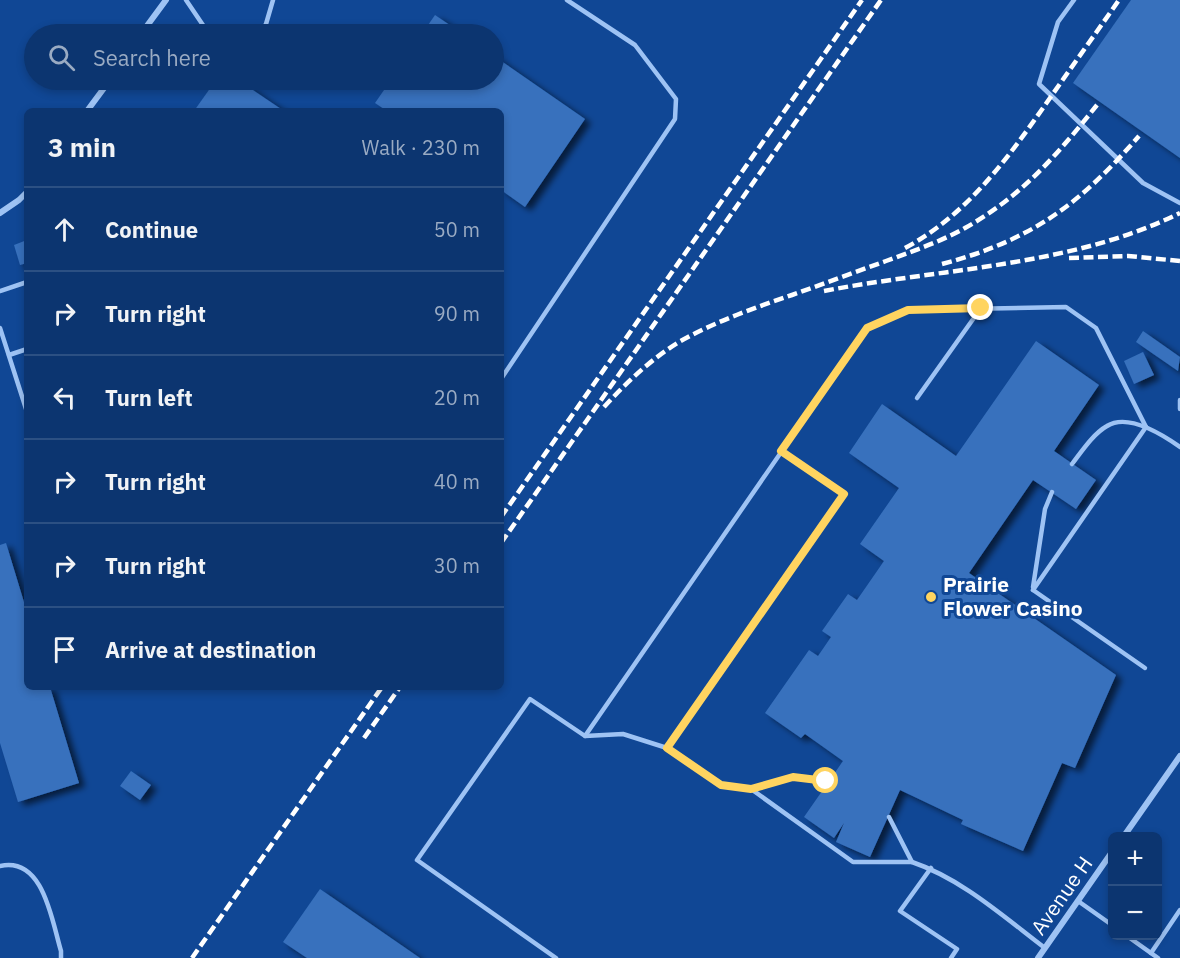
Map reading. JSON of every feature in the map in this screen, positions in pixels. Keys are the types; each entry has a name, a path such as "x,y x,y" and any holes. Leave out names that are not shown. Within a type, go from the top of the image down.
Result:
{"street":[{"path":"148,24 166,0"},
{"path":"89,108 103,90"},
{"path":"0,213 24,195"},
{"path":"1127,832 1180,756"},
{"name":"Avenue H","path":"1038,958 1108,859"}],"lane":[{"path":"186,0 202,24"},
{"path":"266,24 273,0"},
{"path":"504,375 675,119 676,99 635,45 567,0"},
{"path":"1074,0 1058,22 1039,84 1143,183 1180,203"},
{"path":"0,291 24,283"},
{"path":"585,736 867,328 908,310 1066,307 1096,328 1146,427"},
{"path":"917,398 981,308"},
{"path":"0,328 24,402"},
{"path":"9,355 24,350"},
{"path":"1180,400 1180,409"},
{"path":"1072,464 1085,446 1108,425 1124,422 1146,427 1164,435 1180,447"},
{"path":"1033,590 1146,427"},
{"path":"667,748 844,494 781,451"},
{"path":"1033,590 1045,509 1052,492"},
{"path":"1033,590 1145,668"},
{"path":"556,958 417,860 530,699 585,736 623,734 667,748 721,785 751,789 793,777 826,781"},
{"path":"751,789 853,862 912,862 930,868 973,894 1045,948"},
{"path":"889,817 912,862"},
{"path":"0,866 9,864 29,871 41,886 61,951 61,958"},
{"path":"930,868 900,911 957,949 951,958"},
{"path":"1078,901 1108,922"},
{"path":"1151,953 1180,910"},
{"path":"1133,940 1158,958"}],"building":[{"path":"1131,0 1180,0 1180,158 1073,83"},
{"path":"435,15 448,24 429,24"},
{"path":"504,63 585,119 525,207 504,192 504,108 382,108 375,103 384,90 504,90"},
{"path":"209,90 253,90 280,108 196,108"},
{"path":"24,241 24,264 20,265 14,245"},
{"path":"1143,331 1180,357 1178,371 1136,342"},
{"name":"Prairie Flower Casino","path":"1036,341 1099,385 1054,451 1096,480 1076,509 1033,480 969,573 1116,675 1075,768 1062,763 1023,851 961,824 963,820 900,790 870,857 836,842 844,823 834,838 804,817 843,761 805,734 801,738 765,713 809,650 818,656 831,637 822,631 848,594 857,600 884,561 860,544 899,488 849,453 882,404 956,456"},
{"path":"1143,352 1154,375 1134,384 1124,361"},
{"path":"6,543 24,602 24,690 51,690 79,783 18,802 0,743 0,545"},
{"path":"131,771 151,785 140,800 120,786"},
{"path":"320,889 420,958 307,958 283,942"}],"railway":[{"path":"504,513 862,0"},
{"path":"504,539 881,0"},
{"path":"905,248 949,218 987,182 1019,141 1119,0"},
{"path":"604,407 649,364 692,335 749,310 926,246 956,233 985,216 1037,173 1068,141 1097,105"},
{"path":"942,264 1002,244 1052,217 1096,182 1139,136"},
{"path":"824,291 1005,264 1050,255 1095,245 1138,231 1180,213"},
{"path":"1069,258 1128,256 1180,261"},
{"path":"192,958 380,690"},
{"path":"364,738 398,690"}],"place":[{"name":"Prairie Flower Casino","path":"931,597"}],"route":[{"path":"826,781 793,777 751,789 721,785 667,748 844,494 781,451 867,328 908,310 981,308"}]}
